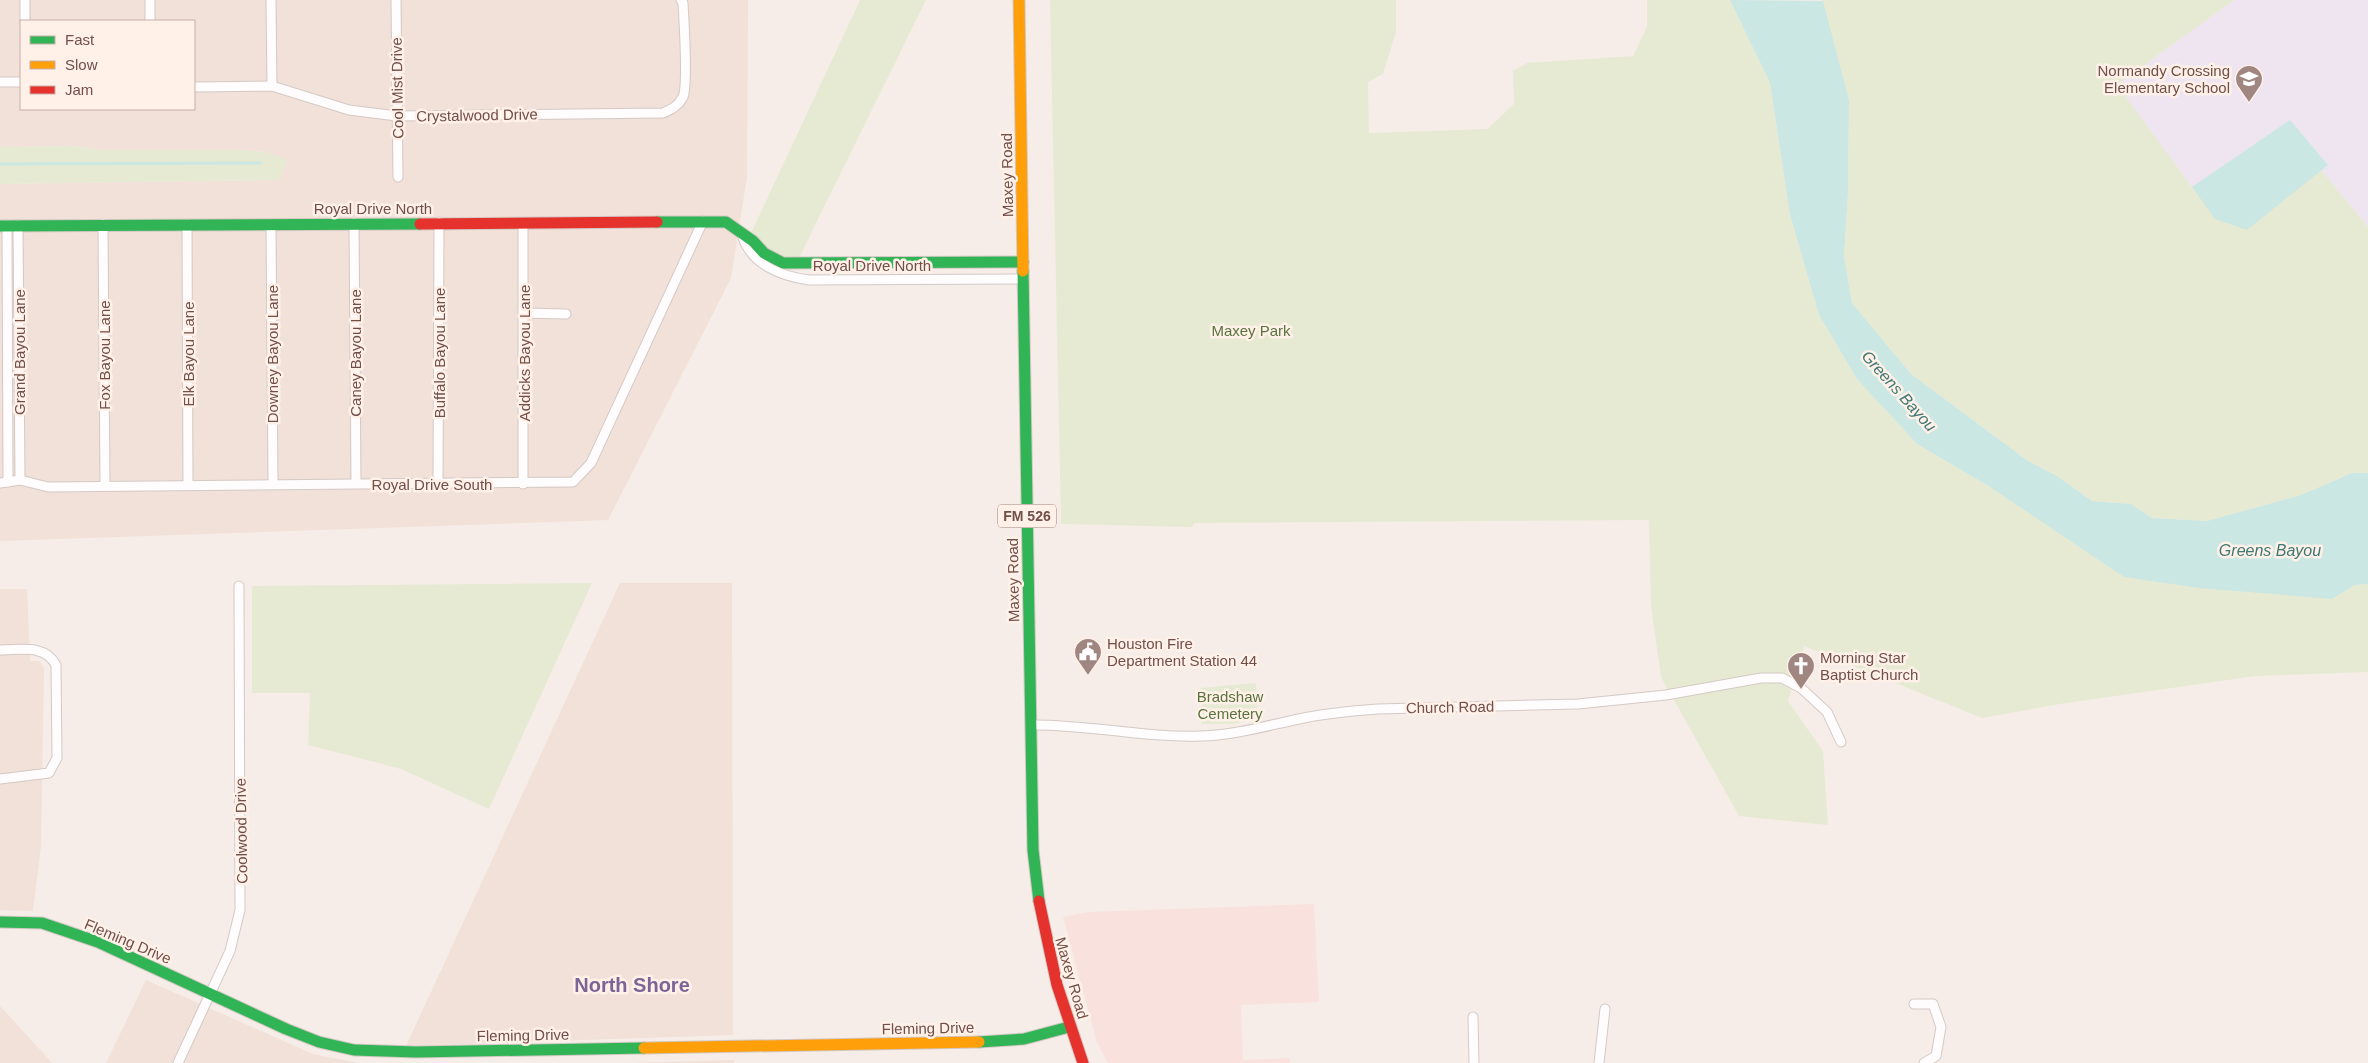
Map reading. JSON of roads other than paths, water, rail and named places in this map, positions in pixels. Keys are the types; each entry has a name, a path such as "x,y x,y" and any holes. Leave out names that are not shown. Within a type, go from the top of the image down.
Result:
{"street":[{"path":"25,0 25,20"},
{"path":"150,0 150,20"},
{"path":"272,0 272,86"},
{"name":"Cool Mist Drive","path":"396,0 398,177"},
{"name":"Crystalwood Drive","path":"195,86 272,86 349,110 397,116 663,114 675,108 684,95 684,24 681,0"},
{"name":"Maxey Road","path":"1019,0 1034,877 1043,932 1069,1027 1083,1063"},
{"path":"0,82 20,82"},
{"name":"Royal Drive North","path":"8,225 703,221 726,222 773,259 783,263 1023,262"},
{"name":"Royal Drive South","path":"4,483 20,480 48,487 188,484 523,484 573,482 590,464 703,221"},
{"name":"Buffalo Bayou Lane","path":"438,483 439,222"},
{"name":"Caney Bayou Lane","path":"354,223 356,483"},
{"name":"Addicks Bayou Lane","path":"523,223 523,484"},
{"name":"Fox Bayou Lane","path":"104,224 105,486"},
{"name":"Elk Bayou Lane","path":"187,224 188,484"},
{"name":"Downey Bayou Lane","path":"271,224 273,484"},
{"name":"Grand Bayou Lane","path":"4,483 8,414 8,225"},
{"name":"Grand Bayou Lane","path":"8,225 19,356 20,480"},
{"name":"Royal Drive North","path":"742,234 745,246 763,264 790,278 809,280 1024,278"},
{"path":"910,263 910,279"},
{"path":"524,313 566,314"},
{"path":"8,355 19,356"},
{"path":"8,414 19,414"},
{"name":"Coolwood Drive","path":"178,1063 230,951 241,901 239,586"},
{"path":"0,650 41,650 51,656 56,665 58,758 49,773 0,779"},
{"name":"Church Road","path":"1030,725 1077,726 1171,736 1203,736 1252,730 1301,719 1346,712 1378,709 1578,704 1666,695 1761,678 1782,678 1801,688 1827,712 1841,742"},
{"name":"Fleming Drive","path":"0,922 42,923 98,942 319,1042 354,1050 382,1052 994,1042 1024,1039 1069,1027"},
{"path":"1914,1004 1933,1004 1941,1027 1936,1056 1924,1063"},
{"path":"1599,1063 1605,1009"},
{"path":"1473,1017 1474,1063"}],"water":[{"name":"Greens Bayou","path":"1730,0 1823,1 1849,100 1848,193 1844,256 1852,303 1911,374 2028,461 2057,476 2092,501 2131,504 2152,518 2207,521 2301,495 2352,473 2368,473 2368,584 2355,585 2332,599 2199,588 2124,577 1990,487 1917,444 1857,379 1819,315 1790,215 1770,83"},
{"path":"2290,120 2328,165 2247,230 2215,219 2192,187"}],"waterway":[{"path":"0,164 260,163"}],"place":[{"name":"Normandy Crossing Elementary School","path":"2249,103"},
{"name":"Houston Fire Department Station 44","path":"1088,676"},
{"name":"Morning Star Baptist Church","path":"1801,690"}],"district":[{"name":"North Shore","path":"632,985"}],"park label":[{"name":"Maxey Park","path":"1251,330"},
{"name":"Bradshaw Cemetery","path":"1230,704"}]}
